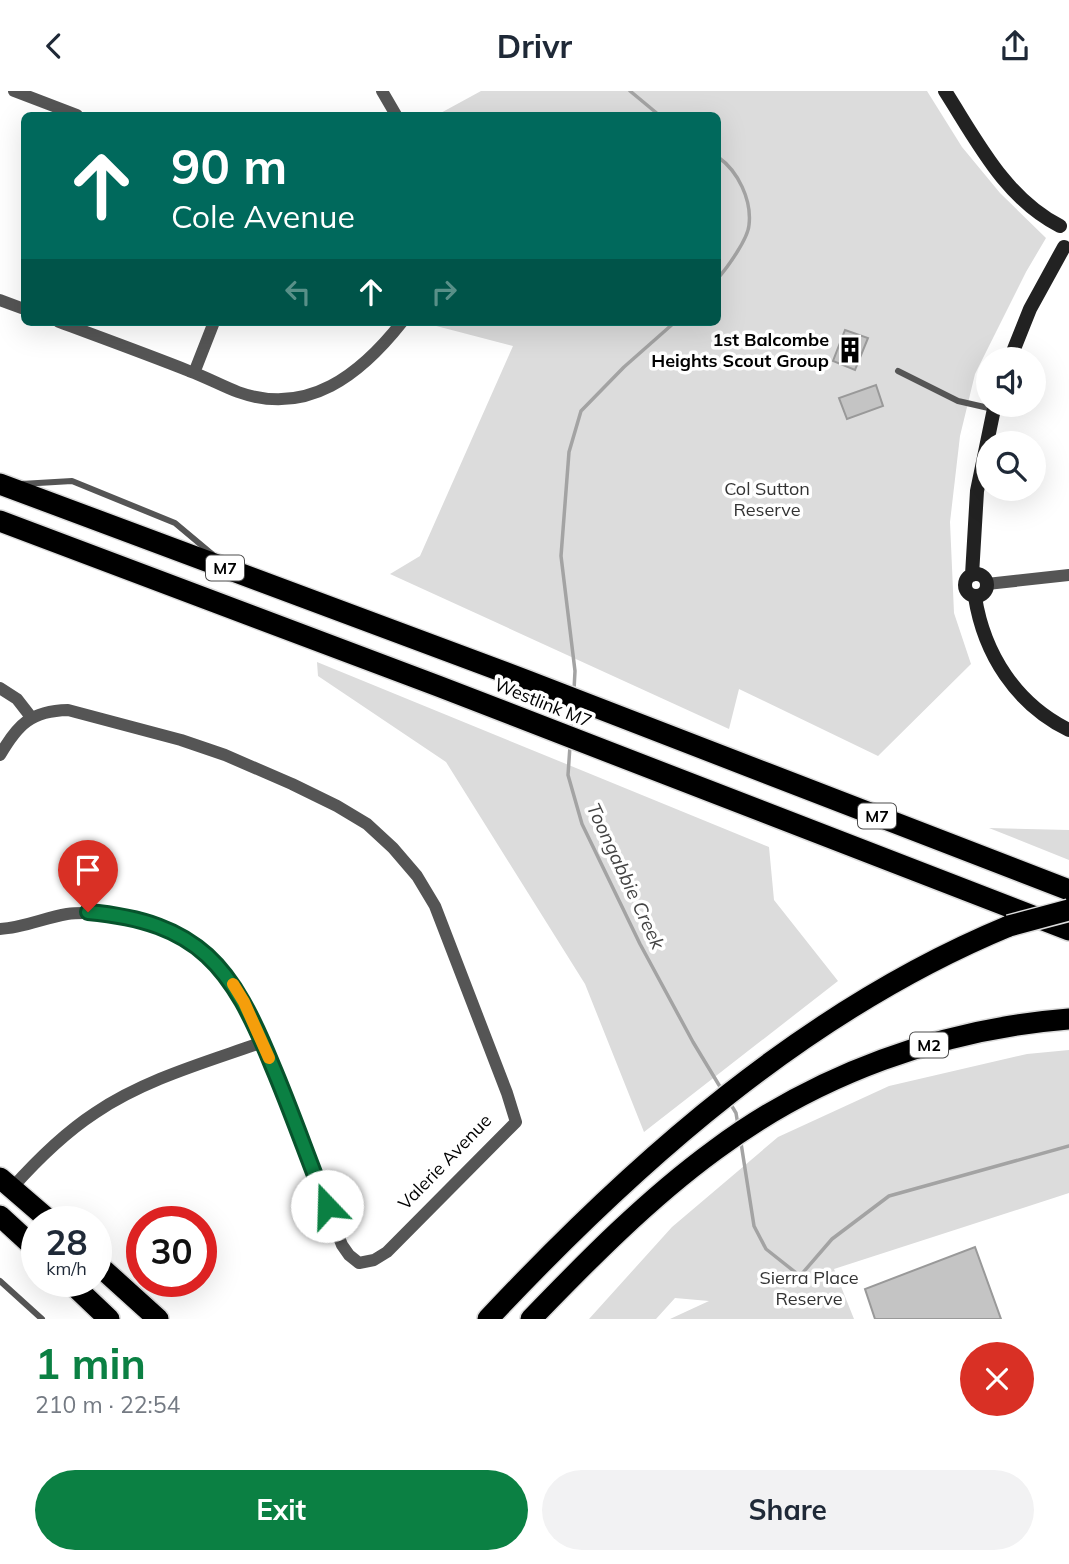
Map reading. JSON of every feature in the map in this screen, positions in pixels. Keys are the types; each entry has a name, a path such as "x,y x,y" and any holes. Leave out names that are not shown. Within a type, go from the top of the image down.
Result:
{"highway":[{"name":"Westlink M7","path":"1,485 685,742 1069,890"},
{"name":"Westlink M7","path":"0,521 438,686 1069,930"},
{"path":"488,1319 585,1220 674,1139 779,1058 906,975 953,949 1009,926 1069,910"},
{"name":"M2","path":"531,1319 632,1220 687,1171 746,1128 796,1098 859,1068 967,1034 1069,1019"},
{"path":"4,1190 28,1206"},
{"path":"0,1216 21,1235"},
{"path":"112,1277 158,1319"},
{"path":"86,1297 109,1319"}],"street":[{"path":"14,91 69,112"},
{"path":"382,91 394,112"},
{"path":"945,91 1005,181 1041,216 1065,224 1056,237 1067,247 1030,309 1015,347"},
{"path":"0,300 21,308"},
{"path":"70,326 239,393 267,399 327,395 359,369 399,326"},
{"path":"194,373 212,326"},
{"path":"972,575 977,491 992,417"},
{"path":"987,584 981,575 972,575 964,586 968,593 975,597 986,643 1003,674 1037,709 1069,730"},
{"path":"987,584 1069,575"},
{"path":"975,597 983,594 987,584"},
{"path":"0,688 17,699 31,717 18,729 0,755"},
{"name":"Valerie Avenue","path":"31,717 50,711 68,710 181,740 225,755 292,784 367,824 393,848 417,876 435,906 516,1122 387,1252 374,1260 359,1263 342,1245 263,1042"},
{"path":"0,929 88,912 135,918 163,927 190,942 229,978 263,1042 170,1076 97,1111 48,1149 4,1190"}],"lane":[{"path":"898,371 958,401 976,404"},
{"path":"0,1281 42,1319"}],"green space":[{"name":"Col Sutton Reserve","path":"481,91 927,91 962,147 1000,193 1046,238 988,347 976,347 976,372 960,436 950,522 954,613 971,664 878,756 739,689 729,729 390,574 420,556 513,346 436,326 721,326 721,112 442,112"},
{"path":"317,662 769,847 774,900 838,981 644,1132 585,984 446,762 318,676"},
{"path":"989,828 1069,830 1069,860"},
{"name":"Sierra Place Reserve","path":"1069,1050 1069,1193 834,1269 854,1319 670,1319 709,1301 675,1298 656,1319 589,1319 672,1227 778,1137 889,1086 1027,1054"}],"building":[{"name":"1st Balcombe Heights Scout Group","path":"845,330 868,338 855,370 833,361"},
{"path":"876,385 883,406 847,419 839,398"},
{"path":"975,1247 1001,1319 875,1319 865,1289"}],"waterway":[{"name":"Toongabbie Creek","path":"630,91 655,112"},
{"name":"Toongabbie Creek","path":"721,160 732,170 742,187 749,215 745,238 721,274"},
{"name":"Toongabbie Creek","path":"574,690 575,671 561,556 569,452 581,411 624,367 670,326"},
{"name":"Toongabbie Creek","path":"571,728 573,705"},
{"name":"Toongabbie Creek","path":"570,746 568,775 582,824 640,944 722,1090"},
{"name":"Toongabbie Creek","path":"730,1103 736,1113 738,1125"},
{"path":"741,1143 754,1226 766,1249 800,1276 832,1239 889,1196 1069,1146"}],"slow traffic":[{"path":"233,984 269,1058"}],"place":[{"name":"1st Balcombe Heights Scout Group","path":"850,350"}],"route":[{"path":"88,912 135,918 163,927 190,942 229,978 263,1042 327,1206"}]}
